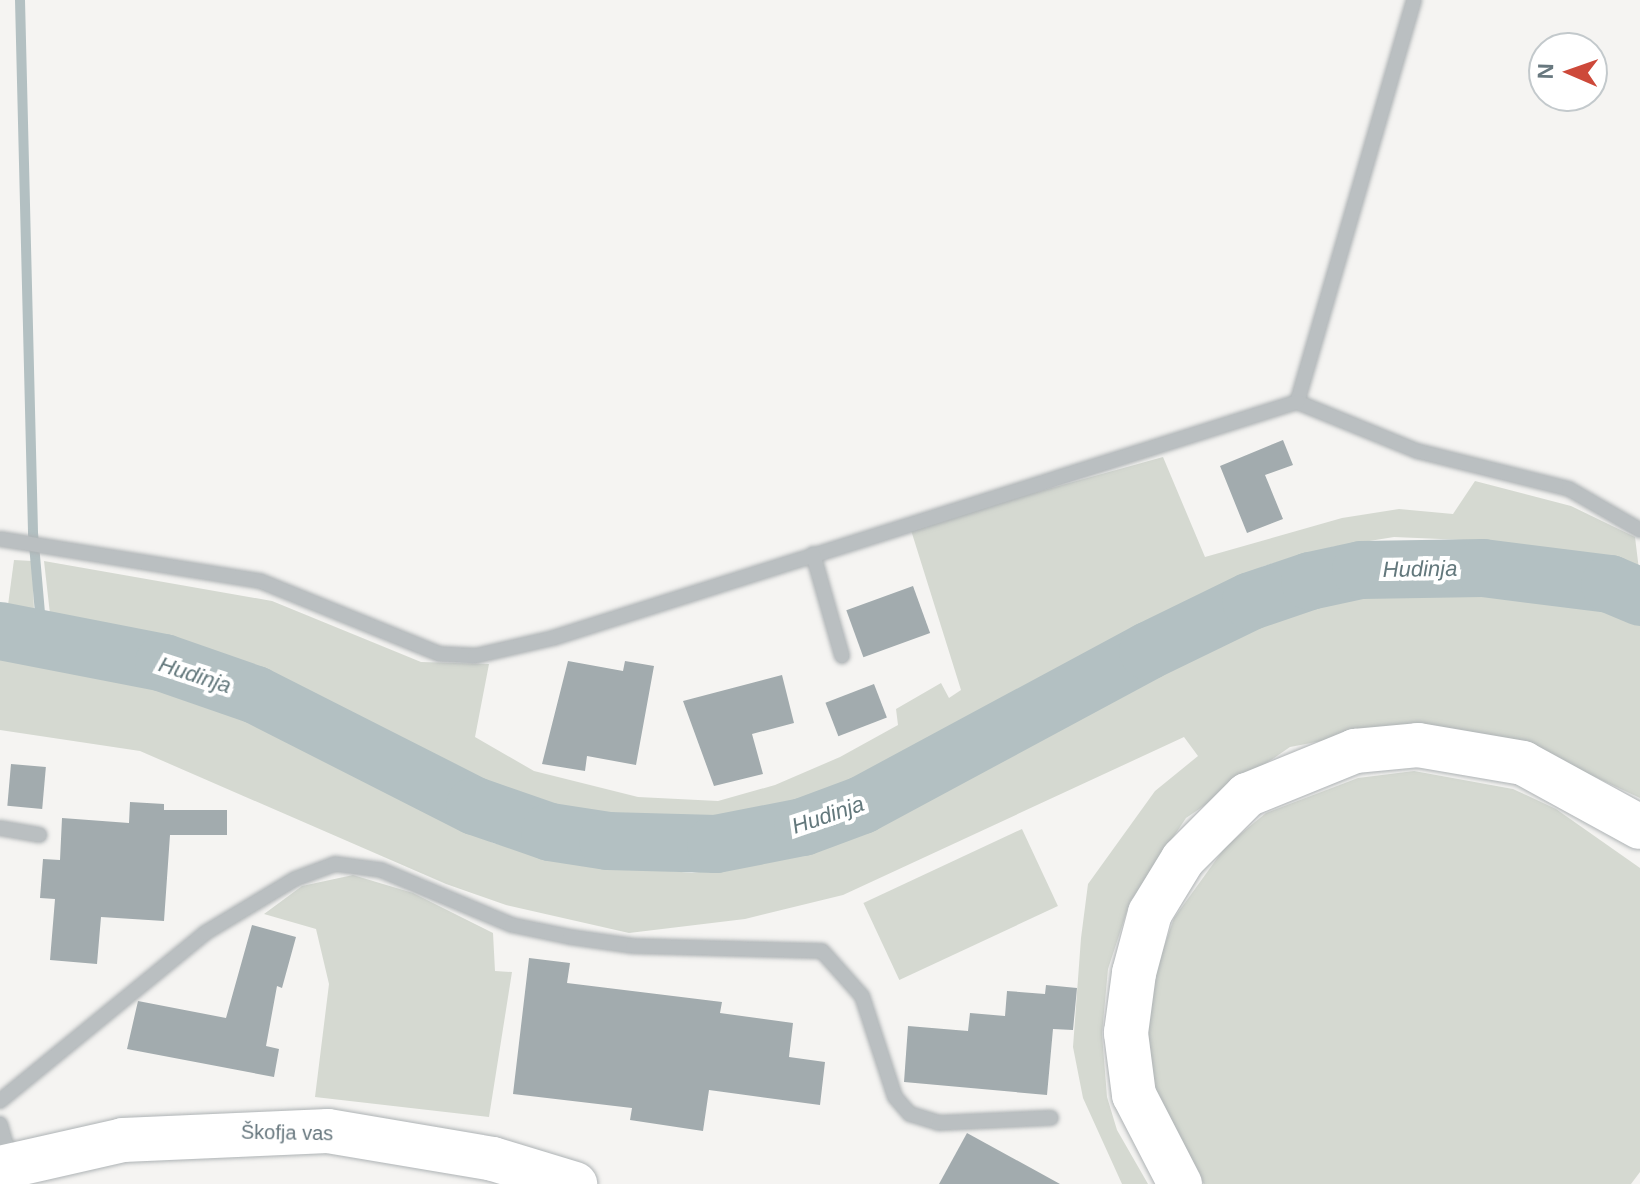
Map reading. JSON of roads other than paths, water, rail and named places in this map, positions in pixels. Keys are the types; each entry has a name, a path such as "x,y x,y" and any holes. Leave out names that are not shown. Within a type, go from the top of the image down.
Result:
{"main road":[{"path":"1180,1184 1134,1095 1126,1033 1150,913 1209,827 1247,795 1301,768 1355,751 1418,745 1523,763 1590,796 1640,827"},
{"name":"Škofja vas","path":"4,1152 123,1140 328,1131 412,1142 557,1181"}],"street":[{"path":"1297,402 1414,0"},
{"path":"6,540 260,581 440,654 475,656 553,638 1297,402 1417,451 1569,489 1640,530"},
{"path":"813,554 842,656"},
{"path":"0,828 39,835"},
{"path":"0,1101 205,933 295,879 335,864 381,870 512,925 570,937 633,946 822,951 862,996 895,1097 910,1114 939,1123 1051,1118"}],"waterway":[{"path":"20,0 33,533 42,636"},
{"name":"Hudinja","path":"0,631 164,663 256,695 475,806 550,832 608,841 716,844 803,827 862,805 1148,651 1251,601 1310,581 1361,570 1483,568 1610,584 1640,597"}]}
